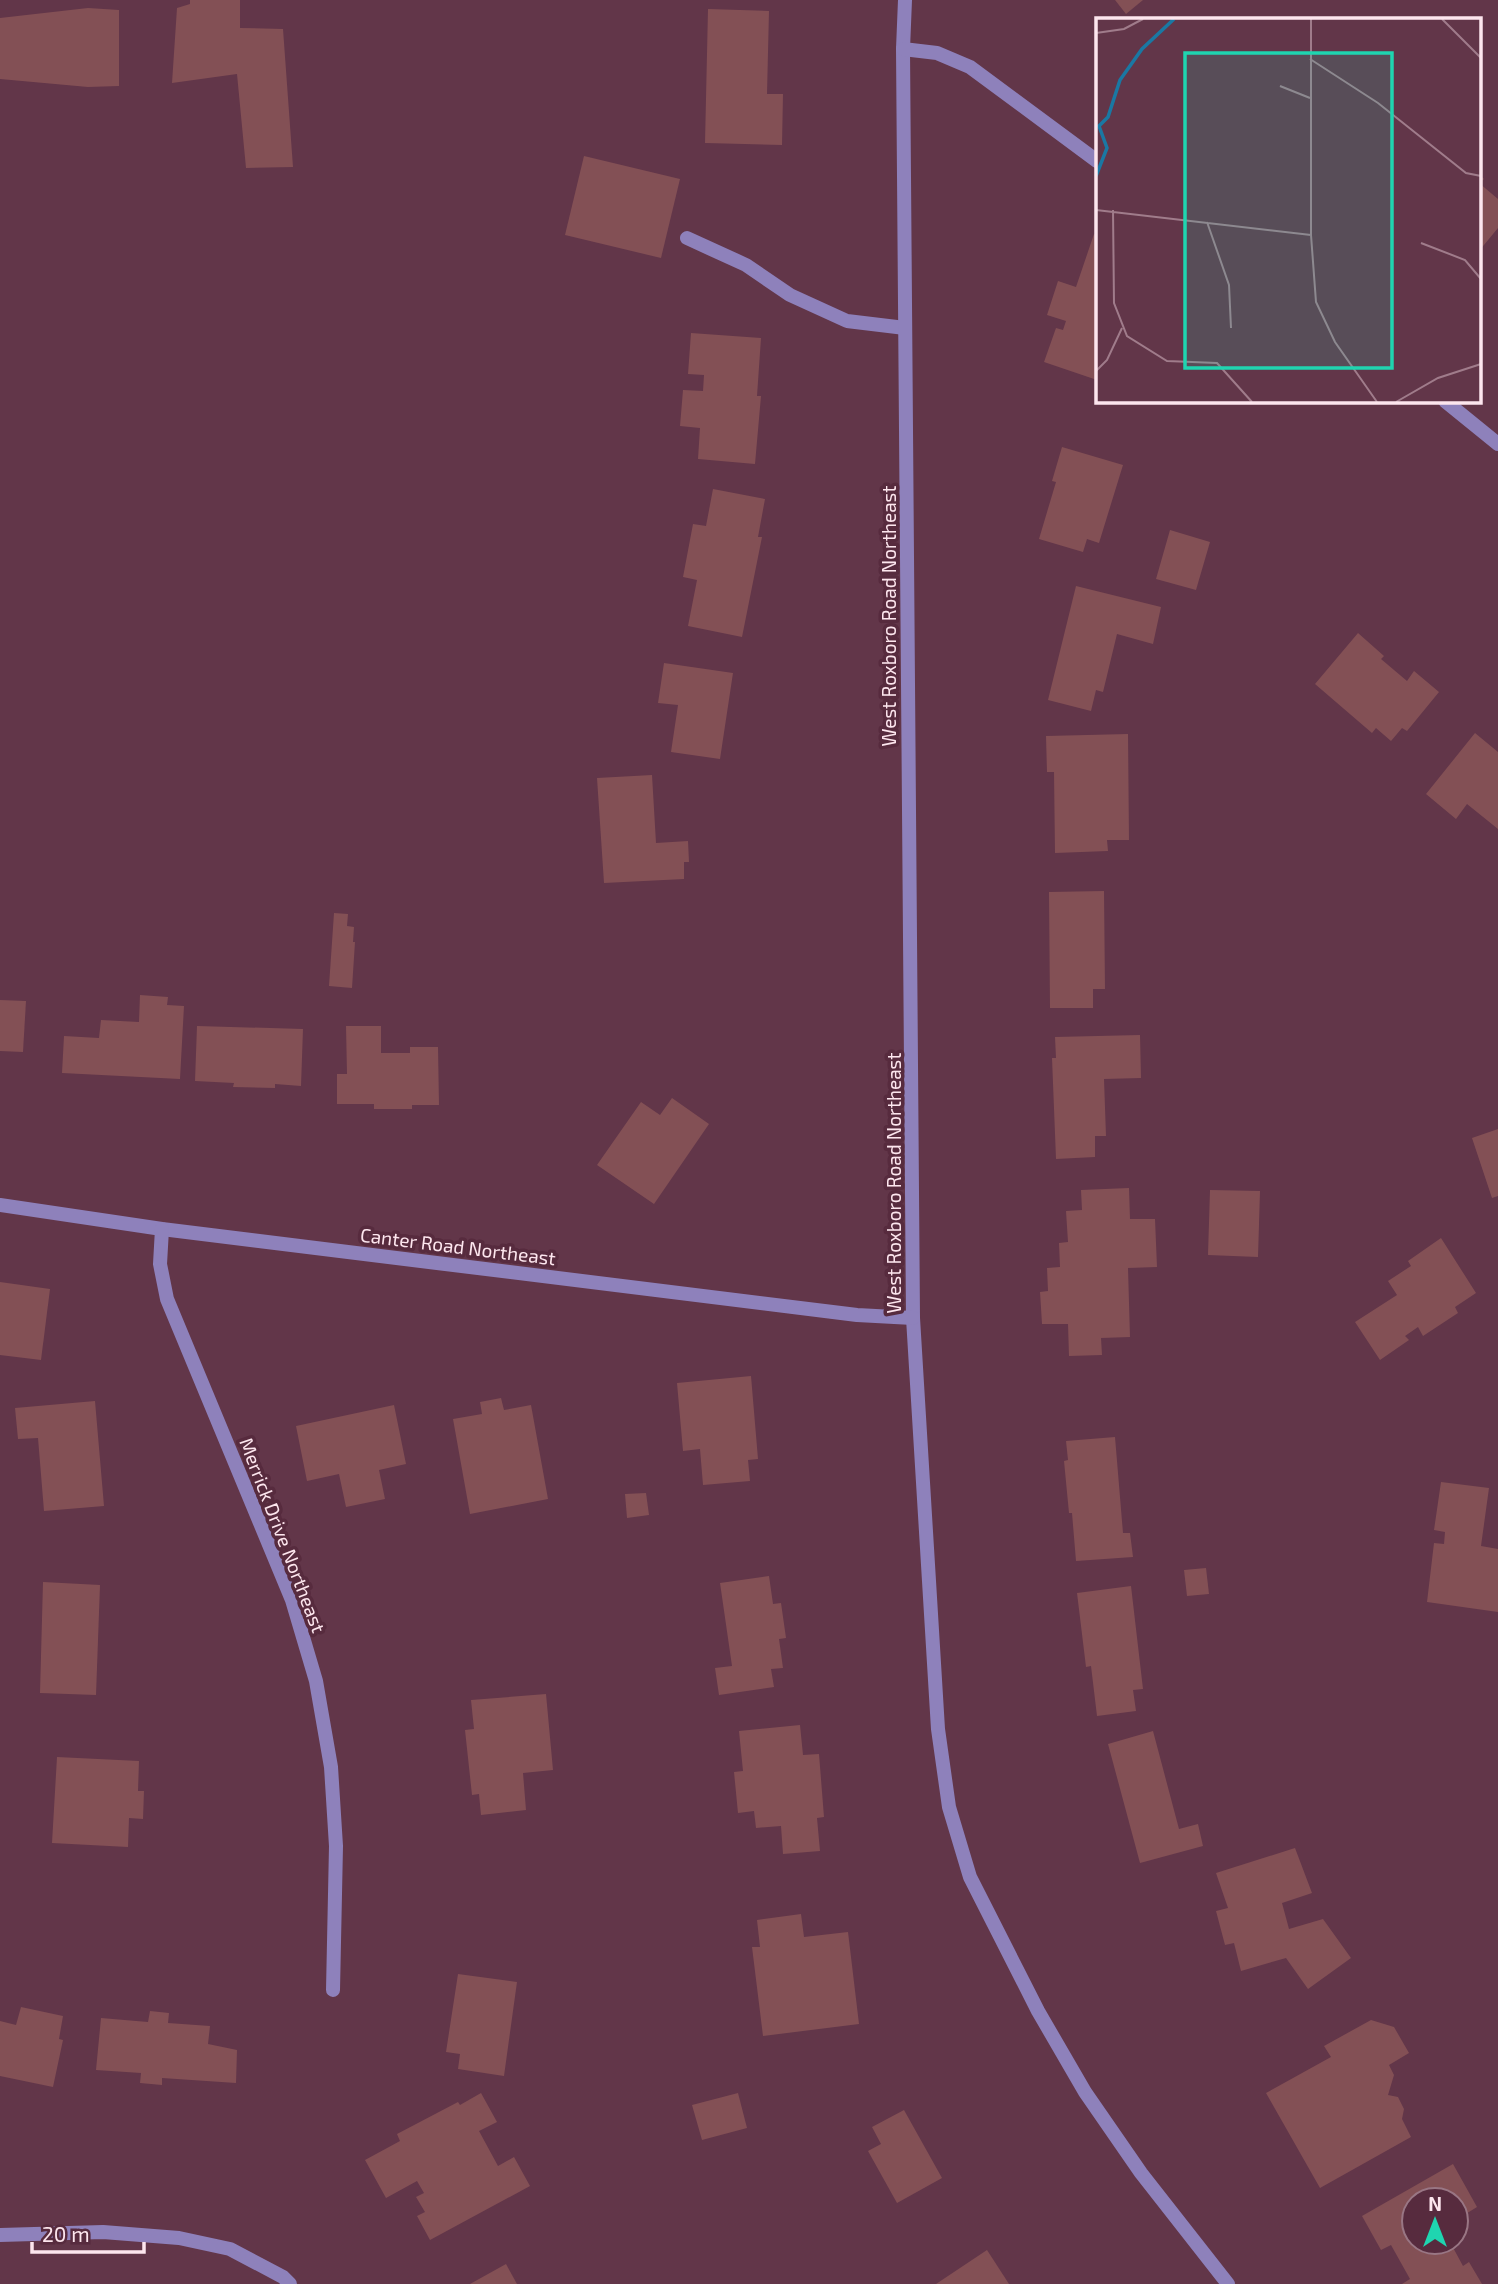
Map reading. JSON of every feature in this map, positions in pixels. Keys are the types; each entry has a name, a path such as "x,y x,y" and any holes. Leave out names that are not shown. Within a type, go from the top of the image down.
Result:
{"street":[{"name":"West Roxboro Road Northeast","path":"905,0 903,49 913,1318 938,1730 949,1807 971,1877 1038,2011 1084,2092 1141,2173 1228,2284"},
{"path":"903,49 937,53 970,67 1096,160"},
{"path":"687,238 746,265 790,295 847,321 905,328"},
{"path":"1446,402 1498,444"},
{"name":"Canter Road Northeast","path":"0,1205 162,1228 857,1315 913,1318"},
{"name":"Merrick Drive Northeast","path":"162,1228 160,1264 167,1299 292,1600 316,1681 331,1767 336,1846 333,1990"},
{"path":"0,2235 103,2232 179,2238 230,2249 283,2277 289,2284"}],"building":[{"path":"190,0 240,0 240,28 283,29 293,167 246,168 237,74 172,83 177,8 190,4"},
{"path":"1115,0 1143,0 1126,14"},
{"path":"88,8 119,10 119,86 88,87 0,79 0,18"},
{"path":"708,9 769,11 767,94 783,94 782,145 705,143"},
{"path":"584,156 680,179 661,258 565,235"},
{"path":"1480,184 1498,199 1498,228 1480,250"},
{"path":"1094,234 1096,235 1096,380 1044,362 1056,328 1063,330 1066,321 1047,315 1058,281 1076,287"},
{"path":"691,333 761,338 757,396 761,396 755,464 698,459 700,428 680,426 683,390 703,391 704,375 688,374"},
{"path":"1062,447 1123,465 1099,543 1087,539 1083,552 1039,539 1056,482 1052,481"},
{"path":"713,489 765,499 758,537 762,537 742,637 688,626 697,580 683,577 693,524 706,526"},
{"path":"1170,530 1210,542 1196,590 1156,579"},
{"path":"1076,586 1161,607 1153,644 1117,634 1103,692 1096,690 1091,711 1048,700"},
{"path":"1358,633 1384,656 1381,659 1407,681 1414,671 1439,692 1407,731 1402,728 1391,741 1376,728 1372,733 1315,684"},
{"path":"664,663 733,673 720,759 671,752 678,705 658,703"},
{"path":"1475,733 1498,752 1498,829 1467,804 1456,819 1426,794"},
{"path":"1128,734 1129,840 1107,840 1108,851 1055,853 1054,772 1047,772 1046,736"},
{"path":"652,775 656,843 688,841 689,862 684,862 684,879 604,883 597,778"},
{"path":"1104,891 1105,989 1093,989 1093,1008 1050,1008 1049,892"},
{"path":"334,913 348,914 347,926 354,927 352,988 329,986"},
{"path":"140,995 168,997 167,1005 184,1006 180,1079 62,1073 64,1036 99,1038 101,1020 139,1022"},
{"path":"0,1000 26,1001 23,1052 0,1051"},
{"path":"197,1026 303,1029 301,1086 275,1084 275,1088 233,1087 234,1083 195,1081"},
{"path":"346,1026 381,1026 381,1053 410,1053 410,1047 438,1047 439,1105 412,1105 412,1109 374,1109 374,1104 337,1104 337,1074 347,1074"},
{"path":"1140,1035 1141,1078 1104,1079 1106,1136 1095,1136 1095,1157 1056,1159 1052,1058 1056,1058 1055,1037"},
{"path":"672,1098 709,1124 654,1204 597,1165 641,1102 660,1115"},
{"path":"1498,1129 1498,1196 1492,1198 1472,1138"},
{"path":"1129,1188 1130,1219 1155,1219 1157,1267 1128,1268 1130,1337 1101,1338 1102,1355 1069,1356 1068,1324 1042,1324 1040,1292 1048,1291 1047,1268 1060,1267 1059,1243 1068,1242 1066,1211 1082,1210 1081,1190"},
{"path":"1210,1190 1260,1191 1258,1257 1208,1255"},
{"path":"1441,1238 1476,1293 1455,1307 1458,1313 1423,1336 1418,1327 1405,1336 1409,1340 1380,1360 1355,1322 1397,1295 1388,1281 1411,1266 1408,1261"},
{"path":"0,1282 50,1289 41,1360 0,1355"},
{"path":"751,1376 758,1459 748,1460 750,1481 703,1485 700,1449 683,1451 677,1383"},
{"path":"501,1398 504,1410 531,1405 548,1499 470,1514 453,1419 482,1414 480,1402"},
{"path":"95,1401 104,1506 44,1511 38,1438 18,1439 15,1408"},
{"path":"394,1405 406,1464 379,1470 385,1499 346,1507 339,1474 307,1481 296,1426"},
{"path":"1115,1437 1123,1533 1130,1533 1133,1557 1076,1561 1064,1461 1068,1460 1066,1441"},
{"path":"1441,1482 1489,1488 1481,1546 1498,1549 1498,1612 1427,1602 1434,1543 1444,1544 1445,1532 1434,1530"},
{"path":"646,1493 649,1515 627,1518 625,1494"},
{"path":"1206,1568 1209,1594 1187,1596 1184,1570"},
{"path":"769,1576 773,1604 781,1603 786,1638 779,1639 783,1668 771,1669 774,1687 719,1695 715,1668 732,1666 720,1583"},
{"path":"43,1582 100,1585 96,1695 40,1693"},
{"path":"1131,1586 1143,1689 1133,1690 1136,1711 1097,1716 1091,1666 1086,1667 1077,1593"},
{"path":"546,1694 553,1770 523,1773 526,1810 481,1815 479,1794 472,1795 465,1730 474,1729 471,1700"},
{"path":"800,1725 803,1755 819,1754 824,1817 817,1818 820,1851 783,1854 781,1826 756,1828 754,1811 738,1813 734,1772 743,1771 739,1731"},
{"path":"1153,1731 1179,1829 1198,1824 1203,1846 1140,1863 1108,1744"},
{"path":"57,1757 139,1761 138,1791 144,1791 143,1819 129,1818 128,1847 52,1843"},
{"path":"1295,1848 1312,1893 1282,1903 1289,1929 1323,1919 1351,1958 1308,1989 1286,1958 1241,1971 1234,1943 1225,1945 1216,1911 1228,1908 1216,1873"},
{"path":"801,1914 804,1937 848,1932 859,2024 763,2036 752,1947 760,1947 757,1920"},
{"path":"458,1974 517,1982 504,2076 458,2069 460,2054 446,2052"},
{"path":"21,2007 63,2016 59,2039 63,2040 53,2087 0,2076 0,2021 16,2025"},
{"path":"150,2011 169,2013 168,2023 210,2026 208,2044 237,2050 236,2083 162,2078 162,2085 140,2083 141,2073 96,2070 101,2018 148,2022"},
{"path":"1371,2020 1394,2027 1409,2053 1389,2065 1394,2075 1388,2095 1398,2097 1404,2109 1402,2119 1411,2137 1320,2188 1266,2093 1331,2057 1324,2046"},
{"path":"481,2093 497,2122 479,2131 498,2166 514,2157 530,2186 430,2240 417,2216 425,2212 416,2197 424,2193 417,2181 386,2198 365,2160 400,2141 397,2134"},
{"path":"738,2093 747,2128 702,2140 692,2105"},
{"path":"904,2110 942,2178 897,2203 868,2151 881,2144 872,2127"},
{"path":"1453,2164 1465,2186 1414,2186"},
{"path":"1400,2194 1400,2256 1458,2256 1463,2266 1469,2262 1482,2284 1402,2284 1410,2279 1391,2245 1381,2250 1362,2216"},
{"path":"1470,2194 1477,2207 1470,2211"},
{"path":"987,2250 1009,2284 936,2284"},
{"path":"506,2264 517,2284 470,2284"}]}
